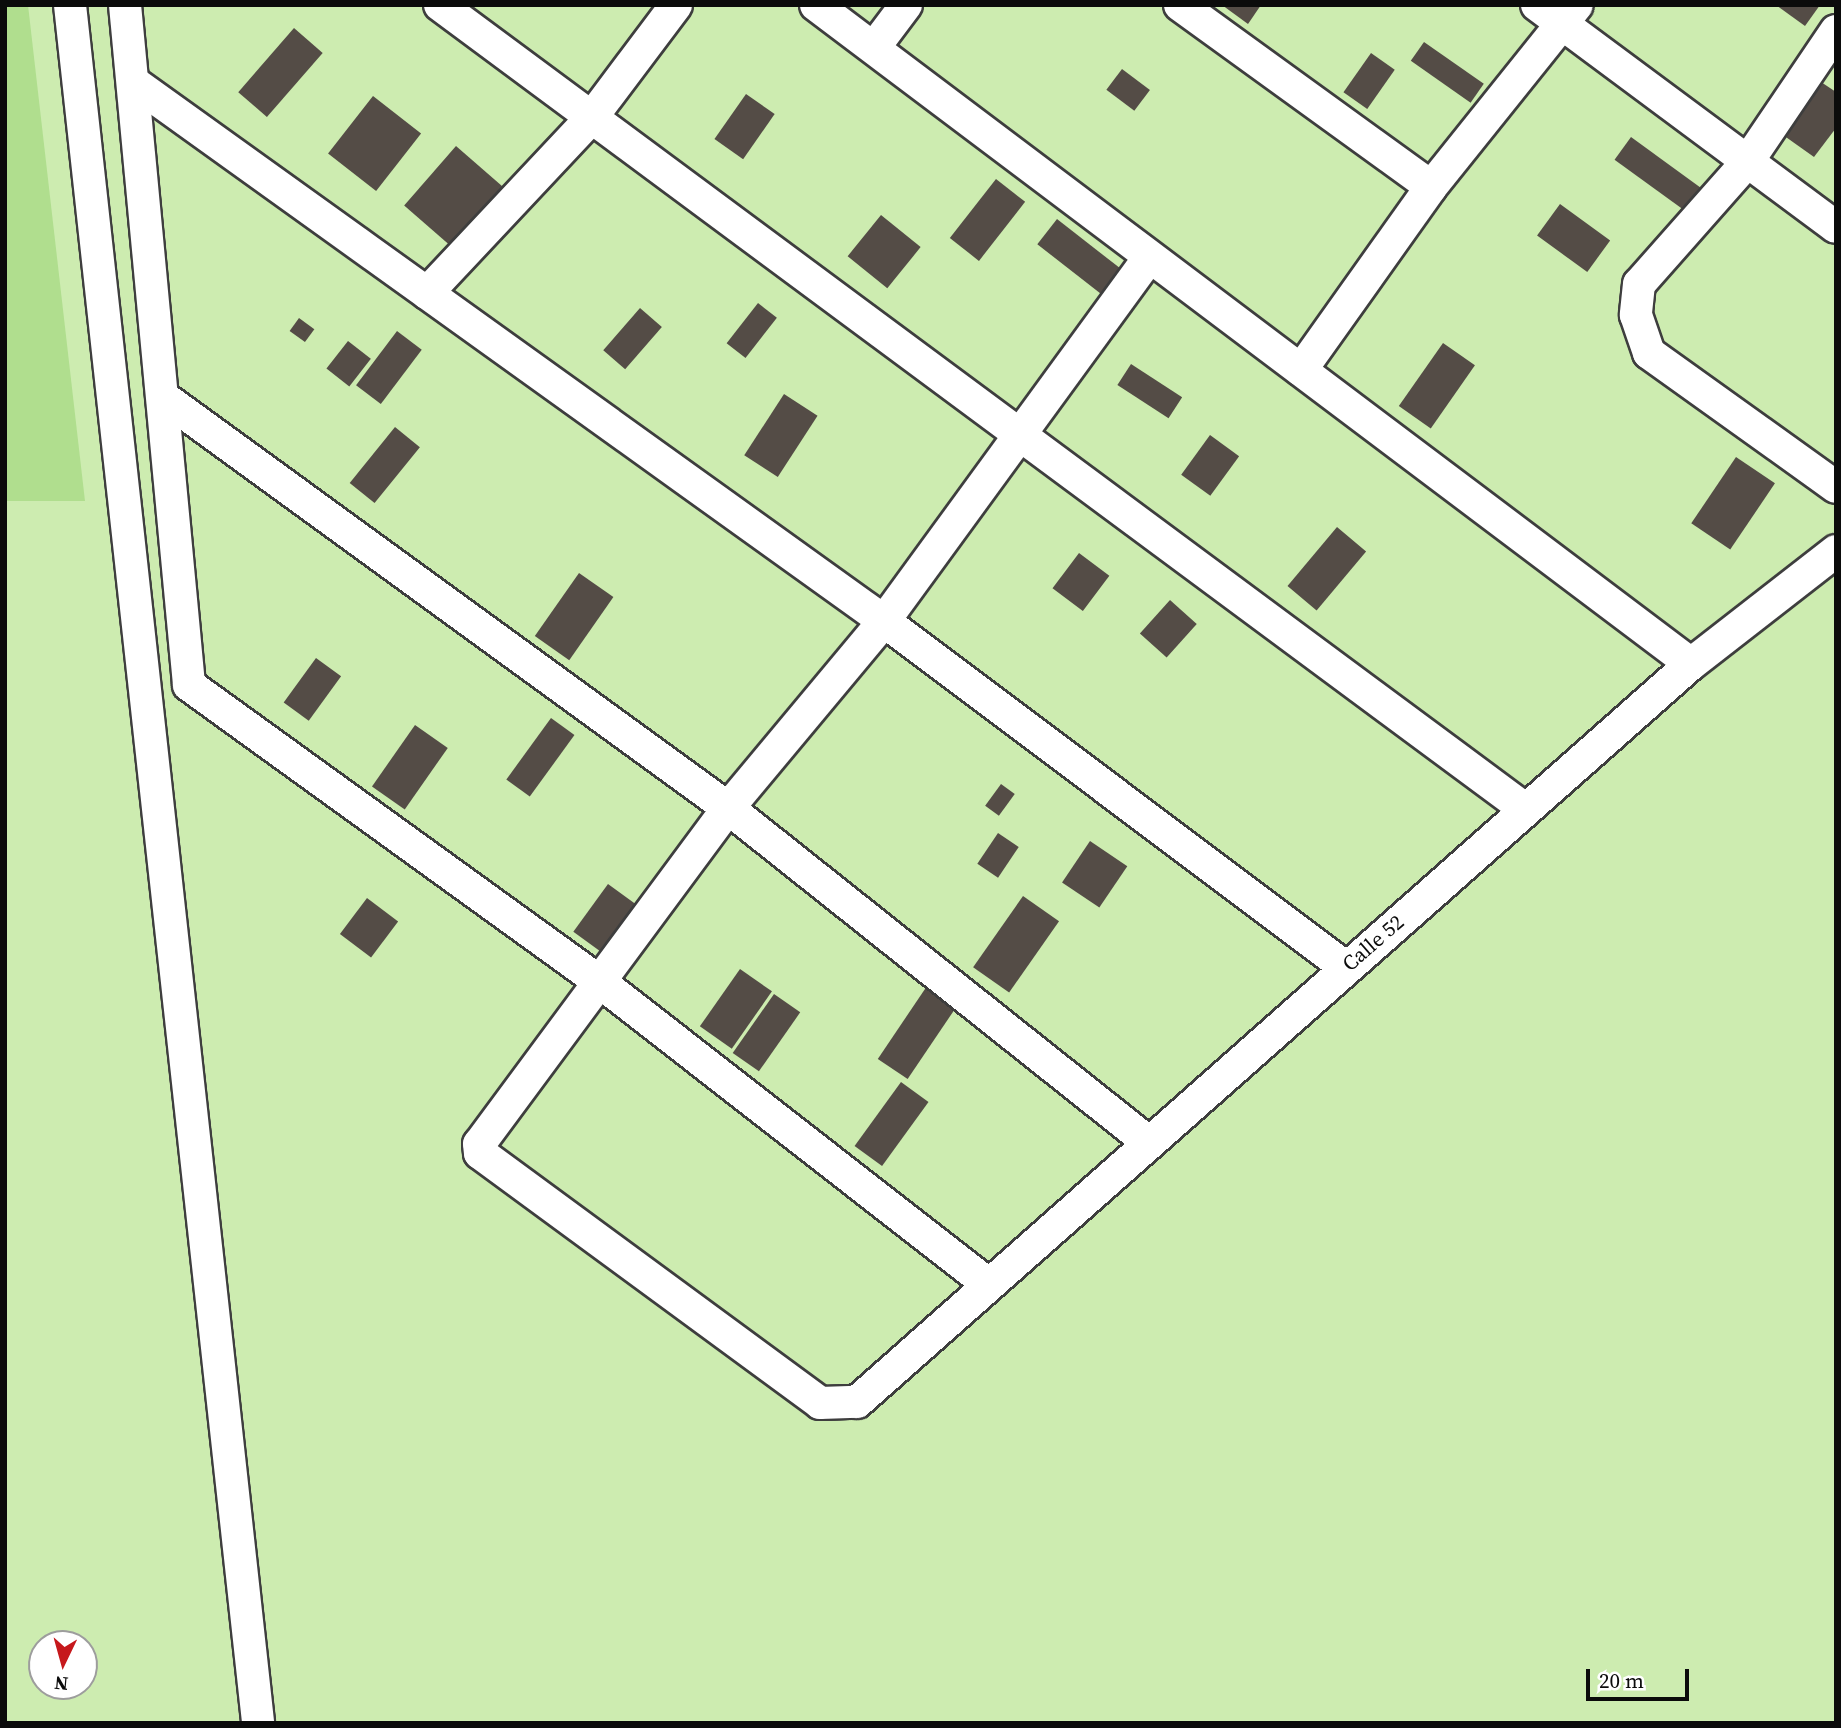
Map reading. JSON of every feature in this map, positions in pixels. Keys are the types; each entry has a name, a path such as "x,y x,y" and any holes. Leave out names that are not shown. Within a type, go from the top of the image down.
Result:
{"street":[{"path":"70,5 258,1723"},
{"path":"124,5 167,400 189,685 600,982 987,1283"},
{"path":"440,5 1024,433 1525,809"},
{"path":"427,293 592,117 676,5"},
{"path":"816,5 876,45 1148,259 1301,370 1690,664"},
{"path":"876,45 906,5"},
{"path":"1180,5 1431,187"},
{"path":"1537,5 1570,15 1748,161 1836,227"},
{"path":"1301,370 1431,187 1570,15"},
{"path":"1836,31 1748,161 1639,284 1636,315 1650,353 1836,487"},
{"path":"133,82 884,621 1345,967"},
{"name":"Calle 52","path":"1148,259 1024,433 884,621 728,808 479,1144 480,1153 820,1403 857,1402 987,1283 1690,664 1836,551"},
{"path":"167,400 728,808 1148,1142"}],"green space":[{"path":"5,5 1836,5 1836,1723 5,1723"},
{"path":"5,5 28,5 85,501 5,501"}],"building":[{"path":"1222,5 1261,5 1248,24"},
{"path":"1776,5 1820,5 1805,26"},
{"path":"294,28 323,53 267,117 238,92"},
{"path":"1424,42 1484,84 1471,103 1411,61"},
{"path":"1371,53 1395,70 1367,109 1343,92"},
{"path":"1122,69 1150,90 1134,111 1106,90"},
{"path":"1821,82 1836,92 1836,128 1814,157 1783,135"},
{"path":"746,94 775,114 743,159 714,139"},
{"path":"373,96 421,134 376,191 328,154"},
{"path":"1631,137 1701,188 1685,211 1615,160"},
{"path":"456,146 507,190 455,250 404,206"},
{"path":"996,179 1025,202 979,261 950,238"},
{"path":"1560,204 1610,240 1587,272 1537,236"},
{"path":"881,215 921,247 887,288 848,256"},
{"path":"1057,219 1121,269 1101,294 1037,244"},
{"path":"758,303 777,318 746,358 727,343"},
{"path":"640,308 662,327 625,369 603,350"},
{"path":"299,318 314,329 305,342 290,331"},
{"path":"397,331 422,350 381,404 356,385"},
{"path":"348,341 371,359 349,386 326,369"},
{"path":"1443,343 1475,365 1431,428 1399,406"},
{"path":"1131,364 1182,397 1169,418 1117,385"},
{"path":"784,394 818,416 778,477 744,455"},
{"path":"395,427 420,447 375,503 350,483"},
{"path":"1210,435 1239,456 1210,496 1181,475"},
{"path":"1736,457 1775,483 1730,550 1691,523"},
{"path":"1337,527 1366,551 1317,610 1288,586"},
{"path":"1079,553 1109,576 1083,611 1053,588"},
{"path":"579,573 613,597 569,660 535,636"},
{"path":"1170,600 1197,624 1167,658 1140,633"},
{"path":"316,658 341,676 309,721 284,702"},
{"path":"551,718 574,735 530,797 506,779"},
{"path":"415,725 448,748 405,809 372,786"},
{"path":"1001,784 1015,794 999,816 985,806"},
{"path":"998,833 1019,847 998,878 977,864"},
{"path":"1090,841 1127,866 1099,908 1062,882"},
{"path":"608,884 638,906 603,953 573,932"},
{"path":"1023,896 1059,921 1009,993 973,967"},
{"path":"367,898 398,921 371,957 340,934"},
{"path":"740,969 772,991 732,1049 700,1026"},
{"path":"927,986 957,1006 908,1079 878,1059"},
{"path":"774,994 800,1012 759,1071 733,1053"},
{"path":"901,1082 929,1102 882,1166 855,1146"}]}
